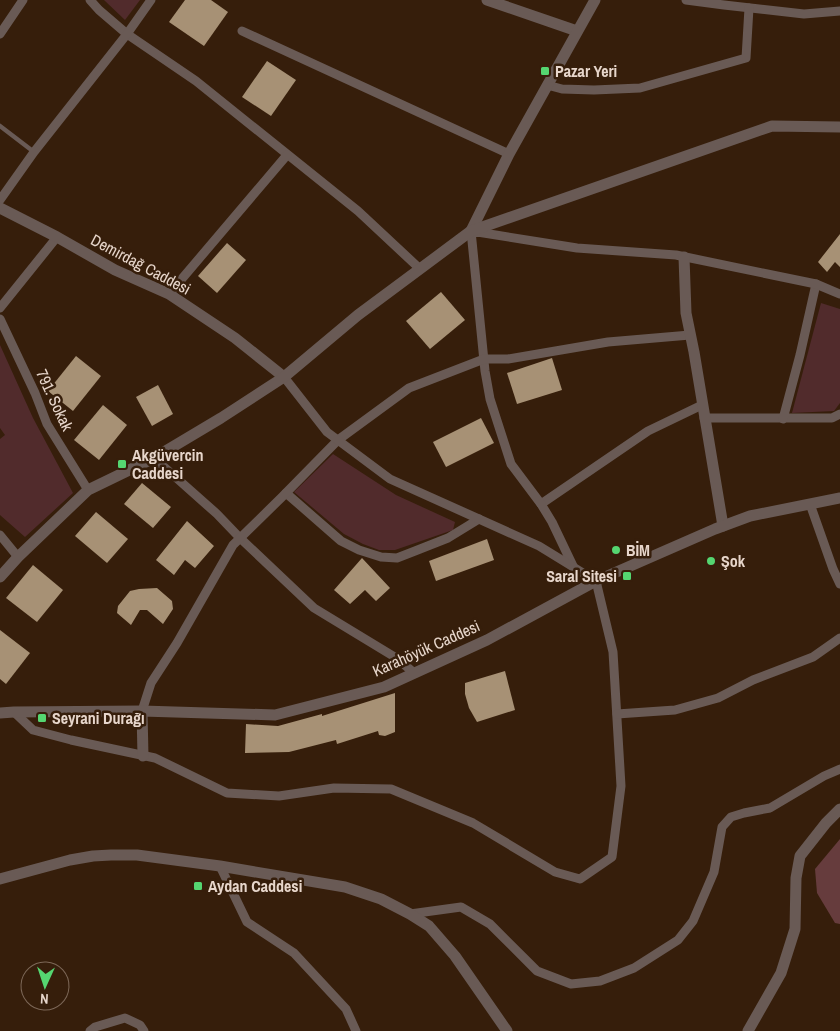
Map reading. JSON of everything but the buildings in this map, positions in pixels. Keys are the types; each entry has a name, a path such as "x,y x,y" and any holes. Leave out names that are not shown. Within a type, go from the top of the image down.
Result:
{"street":[{"path":"0,34 23,0"},
{"path":"90,0 127,34 196,82 358,211 420,268"},
{"path":"0,200 34,152 127,34 151,0"},
{"path":"487,0 515,5 577,31"},
{"path":"573,566 552,522 511,464 490,399 471,230 508,154 595,0"},
{"path":"686,0 804,14 840,12"},
{"path":"547,85 562,89 640,88 746,58 749,8"},
{"path":"242,31 508,154"},
{"path":"0,577 18,557 88,490 154,458 284,377 358,315 471,230 772,126 840,127"},
{"path":"169,294 287,155"},
{"name":"Demirdağ Caddesi","path":"0,208 57,237 115,270 169,294 235,338 284,377"},
{"path":"471,230 577,248 676,255 816,284 840,294"},
{"path":"0,308 57,237"},
{"path":"684,257 686,313 722,526"},
{"path":"783,418 816,284"},
{"name":"791. Sokak","path":"0,319 35,393 47,424 88,490"},
{"path":"143,756 142,711 151,683 177,643 233,545 338,440 409,388 484,359 508,359 608,342 690,335"},
{"path":"14,712 33,730 155,758 227,793 279,796 334,788 391,789 474,823 555,872 580,879 612,858 621,786 617,714 613,652 596,581 539,546 390,479 327,432 284,377"},
{"path":"541,504 648,430 702,405"},
{"path":"704,418 832,418 840,414"},
{"path":"154,458 217,514 314,608 398,659 414,673"},
{"path":"286,494 341,541 359,550 381,557 397,558 415,551 448,538 478,519"},
{"name":"Karahöyük Caddesi","path":"0,713 142,711 275,715 384,687 487,640 596,581 722,526 750,516 840,498"},
{"path":"810,504 840,584"},
{"path":"0,535 18,557"},
{"path":"617,714 675,710 718,698 753,680 813,657 840,638"},
{"path":"410,914 461,907 490,924 537,971 572,984 600,981 634,968 678,940 693,921 714,872 722,827 731,817 770,808 824,776 840,769"},
{"path":"748,1031 781,974 795,929 796,878 800,856 826,823 840,809"},
{"path":"0,879 70,860 111,855 137,855 220,866 345,887 381,899 429,926 456,956 507,1031"},
{"path":"220,866 247,922 294,953 346,1009 356,1031"},
{"path":"90,1031 125,1018 140,1025 144,1031"}],"lane":[{"path":"0,126 34,152"}],"shaded area":[{"path":"104,0 140,0 125,20"},
{"path":"821,303 840,309 840,403 834,411 792,413"},
{"path":"0,345 33,418 73,493 25,537 0,515 0,439 5,435 0,428"},
{"path":"333,454 396,495 455,522 453,530 395,550 379,550 344,534 294,492"},
{"path":"840,839 840,924 835,923 817,893 815,869"}],"place":[{"name":"Pazar Yeri","path":"545,71"},
{"name":"Akgüvercin Caddesi","path":"122,464"},
{"name":"BİM","path":"616,550"},
{"name":"Şok","path":"711,561"},
{"name":"Saral Sitesi","path":"627,576"},
{"name":"Seyrani Durağı","path":"42,718"},
{"name":"Aydan Caddesi","path":"198,886"}]}
